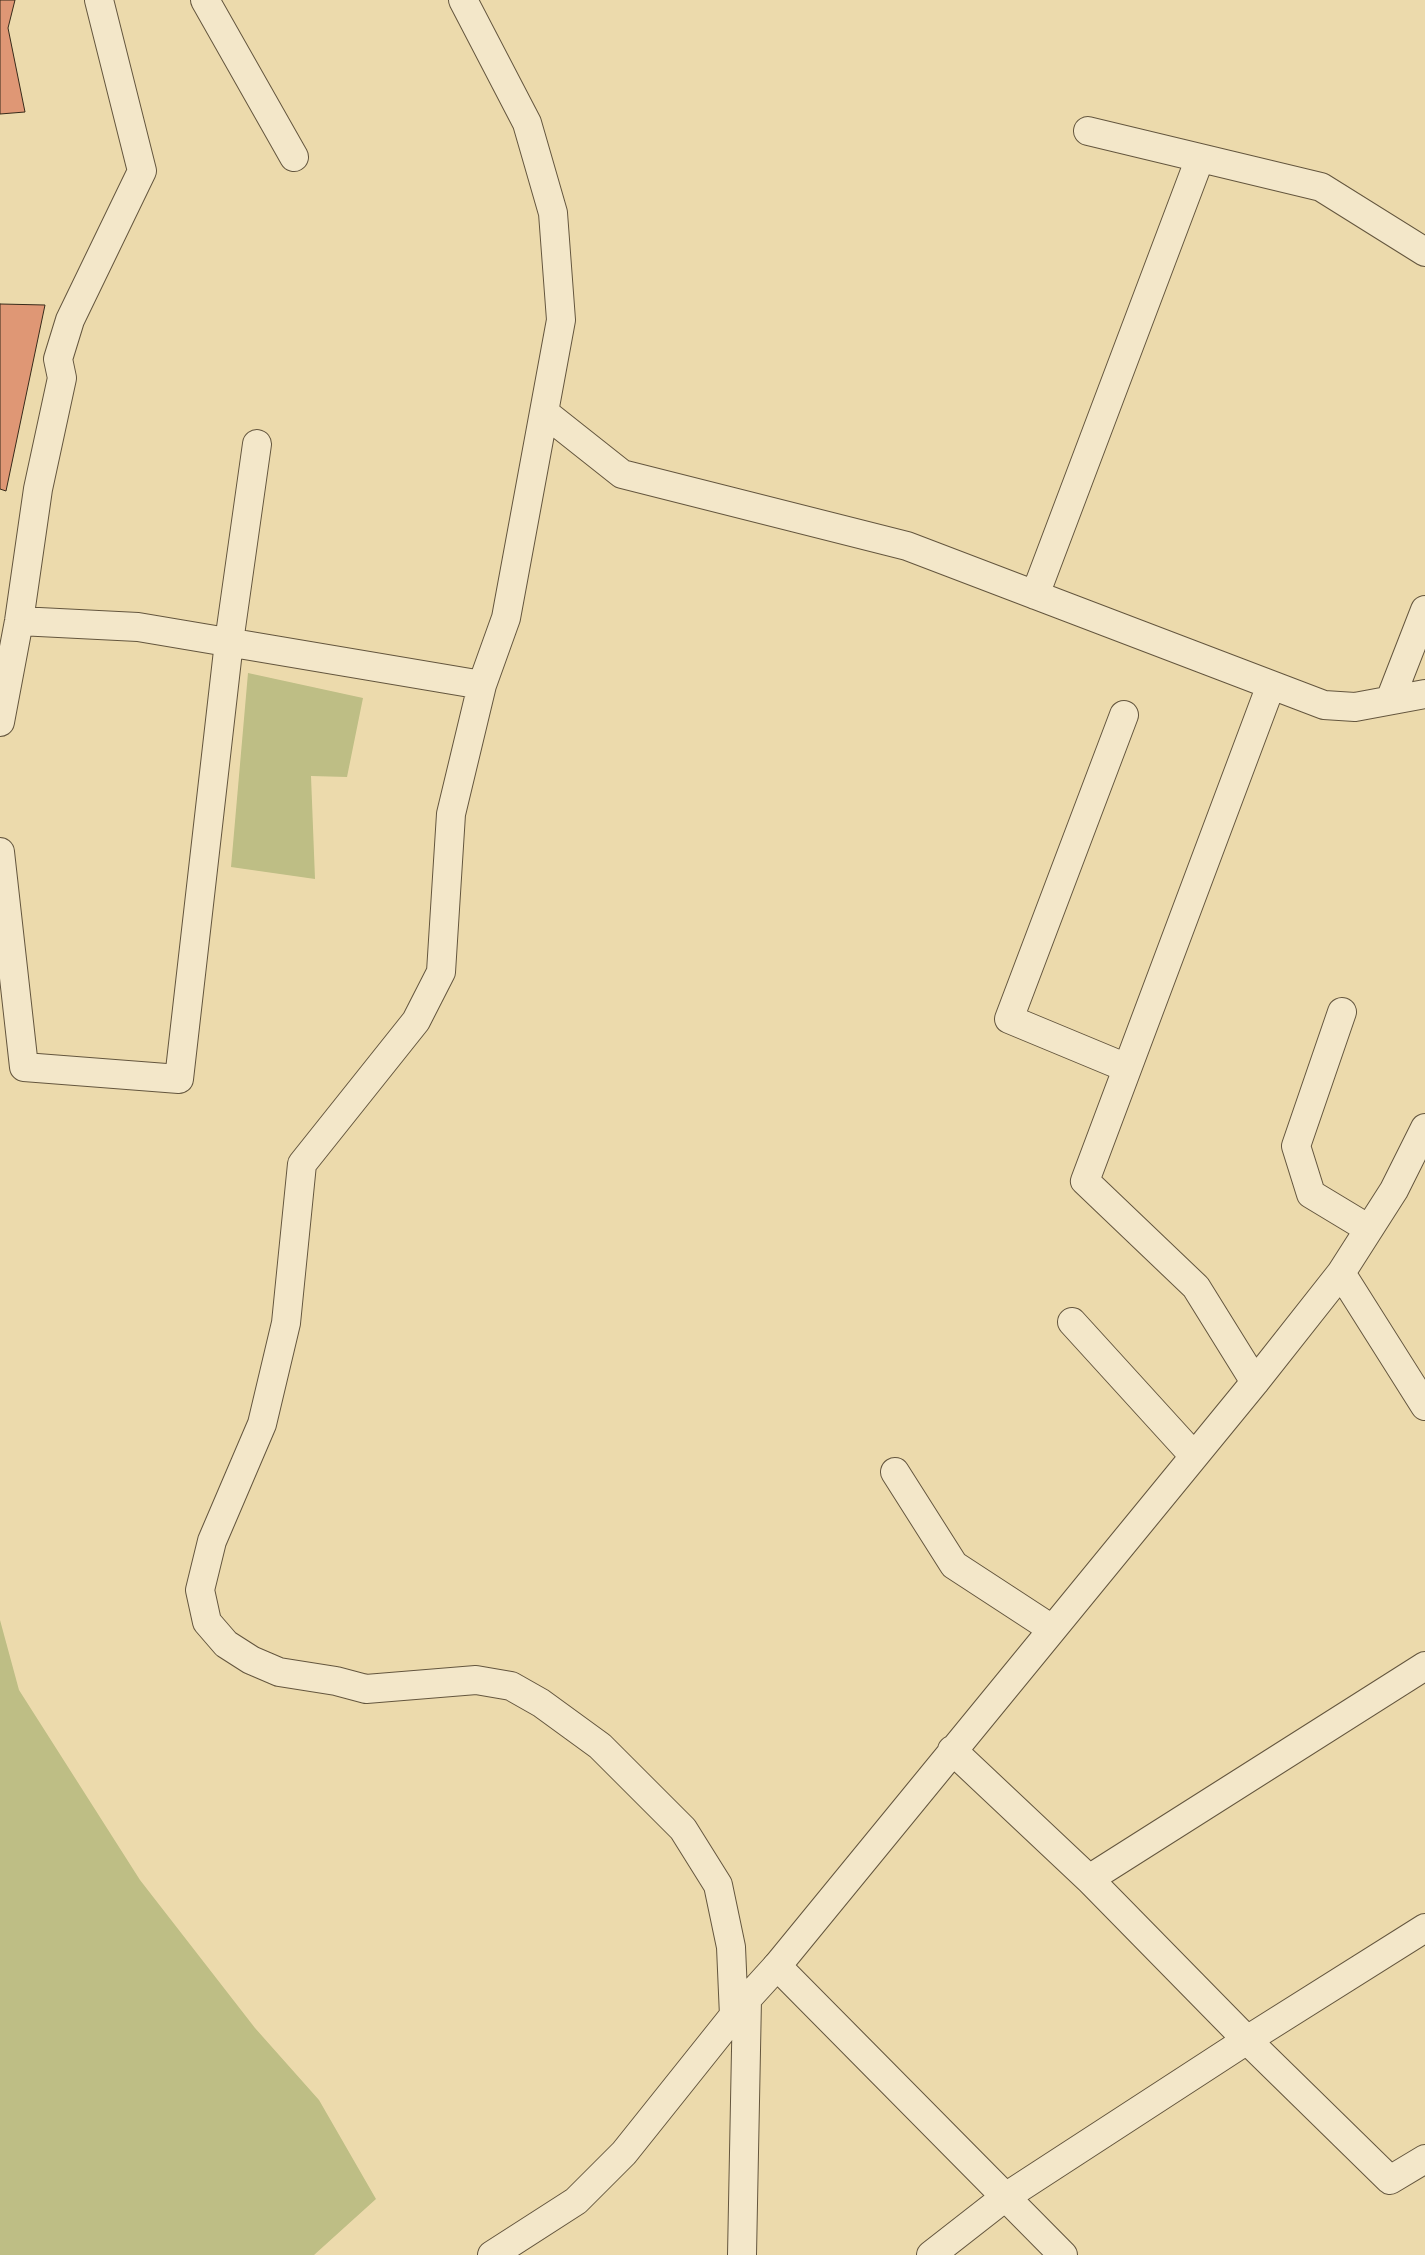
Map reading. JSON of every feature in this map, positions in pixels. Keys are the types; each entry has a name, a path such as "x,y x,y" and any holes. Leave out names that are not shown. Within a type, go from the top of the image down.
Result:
{"street":[{"path":"0,722 19,622 38,489 62,378 58,359 70,320 142,171 99,0"},
{"path":"205,0 294,157"},
{"path":"463,0 527,124 553,213 561,320 506,618 482,685 451,814 441,972 416,1022 302,1164 286,1323 262,1424 212,1541 200,1590 207,1622 226,1644 251,1660 279,1672 336,1681 366,1689 476,1680 511,1686 541,1703 600,1746 683,1829 718,1885 731,1947 740,2008 742,2255"},
{"path":"1088,131 1321,187 1425,252"},
{"path":"1035,595 1200,158"},
{"path":"545,413 622,474 907,546 1324,705 1355,707 1425,694"},
{"path":"0,852 24,1067 179,1079 229,642 257,444"},
{"path":"1390,700 1425,610"},
{"path":"19,622 138,627 482,685"},
{"path":"1254,1382 1196,1287 1084,1181 1271,685"},
{"path":"1124,715 1009,1019 1127,1068"},
{"path":"1342,1012 1296,1146 1311,1194 1369,1229"},
{"path":"492,2255 576,2201 618,2160 740,2008 777,1966 1194,1456 1341,1273 1394,1190 1425,1128"},
{"path":"1341,1273 1425,1406"},
{"path":"1072,1322 1194,1456"},
{"path":"895,1472 954,1565 1052,1629"},
{"path":"1089,1879 1425,1666"},
{"path":"952,1750 1089,1879 1390,2180 1425,2159"},
{"path":"931,2255 1004,2198 1425,1928"},
{"path":"777,1966 1062,2255"}],"green space":[{"path":"248,673 363,698 347,777 311,776 315,879 231,867"},
{"path":"0,1620 19,1690 140,1880 255,2028 319,2100 376,2199 314,2255 0,2255"}],"building":[{"path":"0,0 15,0 8,28 25,112 0,114"},
{"path":"0,304 45,305 6,491 0,489"}]}
